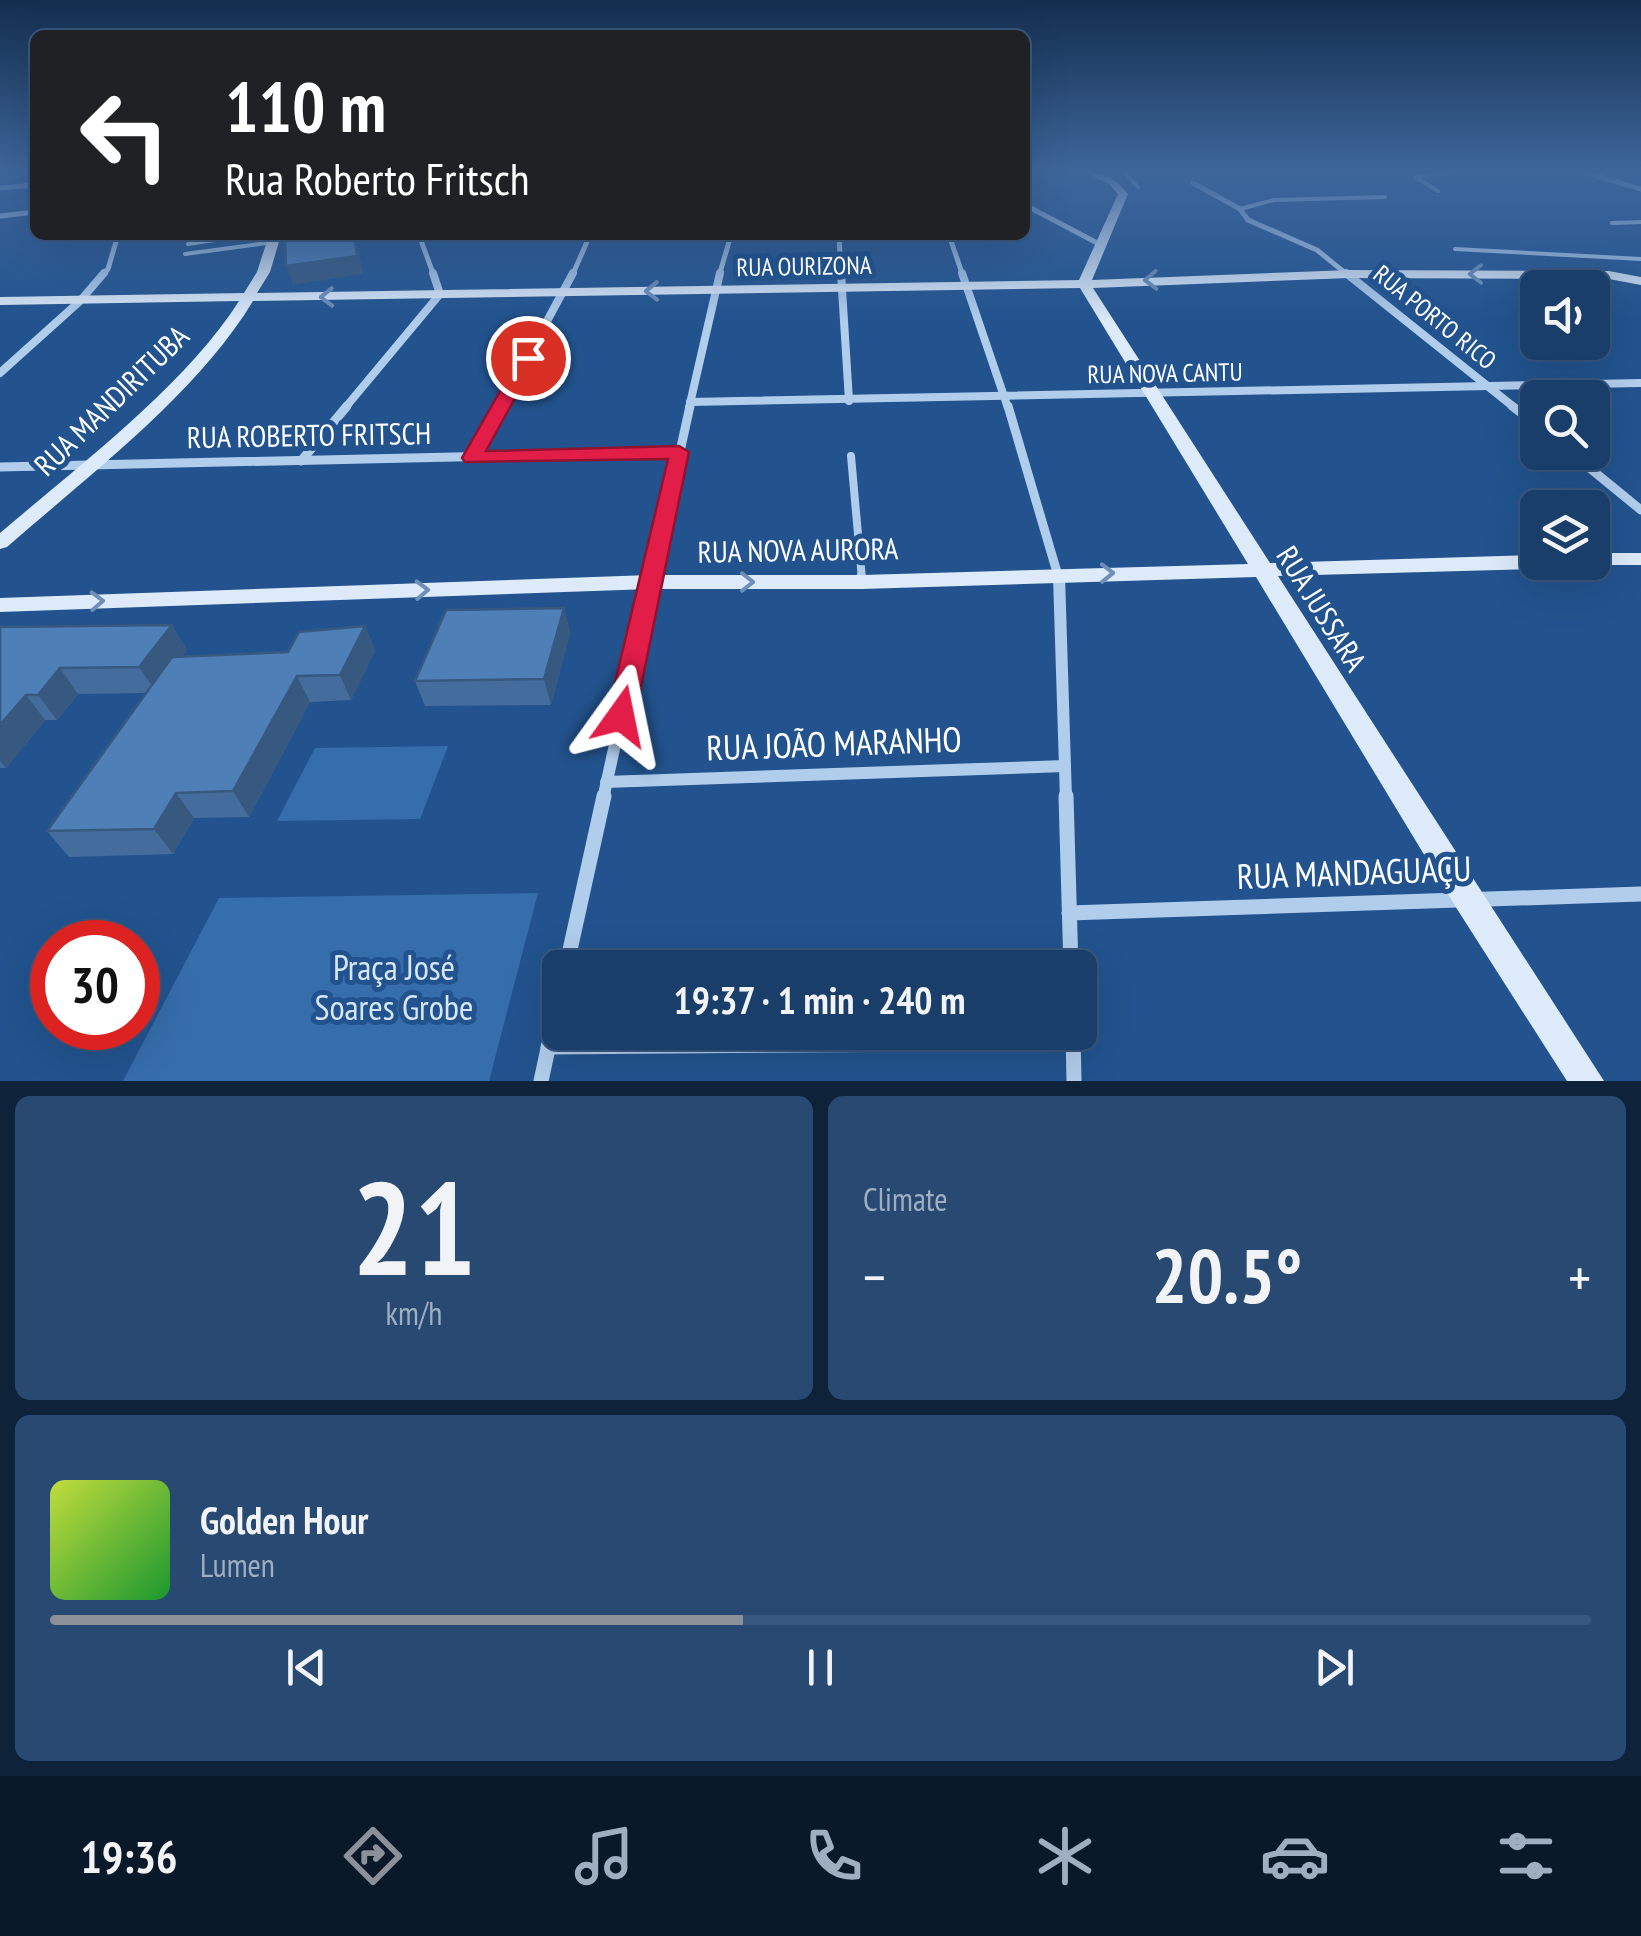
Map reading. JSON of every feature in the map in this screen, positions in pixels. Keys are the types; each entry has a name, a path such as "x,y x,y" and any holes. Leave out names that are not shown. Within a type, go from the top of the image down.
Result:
{"main road":[{"path":"1084,284 1112,222"},
{"name":"RUA MANDIRITUBA","path":"0,542 182,380 249,298 270,262 274,240"},
{"name":"RUA OURIZONA","path":"0,301 1084,284 1350,274 1609,275 1641,279"},
{"name":"RUA JUSSARA","path":"1084,284 1468,899 1587,1081"},
{"path":"1610,560 1641,559"},
{"name":"RUA NOVA AURORA","path":"0,605 650,582 862,582 1520,563"}],"street":[{"path":"1058,222 1103,246"},
{"name":"RUA PORTO RICO","path":"1254,222 1316,250 1350,274 1520,411"},
{"path":"0,373 80,301 108,269 117,240"},
{"path":"300,461 440,294 421,240"},
{"path":"472,458 565,292 588,240"},
{"path":"570,950 714,290 730,240"},
{"path":"839,240 849,401"},
{"path":"951,240 1005,397 1059,574 1070,950"},
{"name":"RUA NOVA CANTU","path":"690,402 1641,383"},
{"name":"RUA ROBERTO FRITSCH","path":"0,467 679,452"},
{"path":"1592,470 1641,510"},
{"name":"RUA JOÃO MARANHO","path":"606,782 1065,766"},
{"name":"RUA MANDAGUAÇU","path":"1069,913 1641,894"},
{"path":"541,1081 547,1050"},
{"path":"1073,1050 1074,1081"}],"lane":[{"path":"1612,223 1628,222"},
{"path":"188,244 215,240"},
{"path":"184,254 263,240"},
{"path":"1455,249 1641,260"},
{"path":"851,456 862,582"}],"green space":[{"path":"448,746 420,819 277,821 315,748"},
{"name":"Praça José Soares Grobe","path":"538,893 489,1081 123,1081 139,1050 160,1050 160,1010 219,898"}],"building":[{"path":"285,240 355,240 357,256 286,266"},
{"path":"564,608 544,679 415,681 446,610"},
{"path":"172,625 139,667 60,668 38,695 26,695 0,725 0,627"},
{"path":"365,626 340,675 297,676 233,791 176,793 154,829 47,831 172,657 288,652 299,632"}],"route":[{"path":"528,358 472,458 679,452 621,716"}]}
